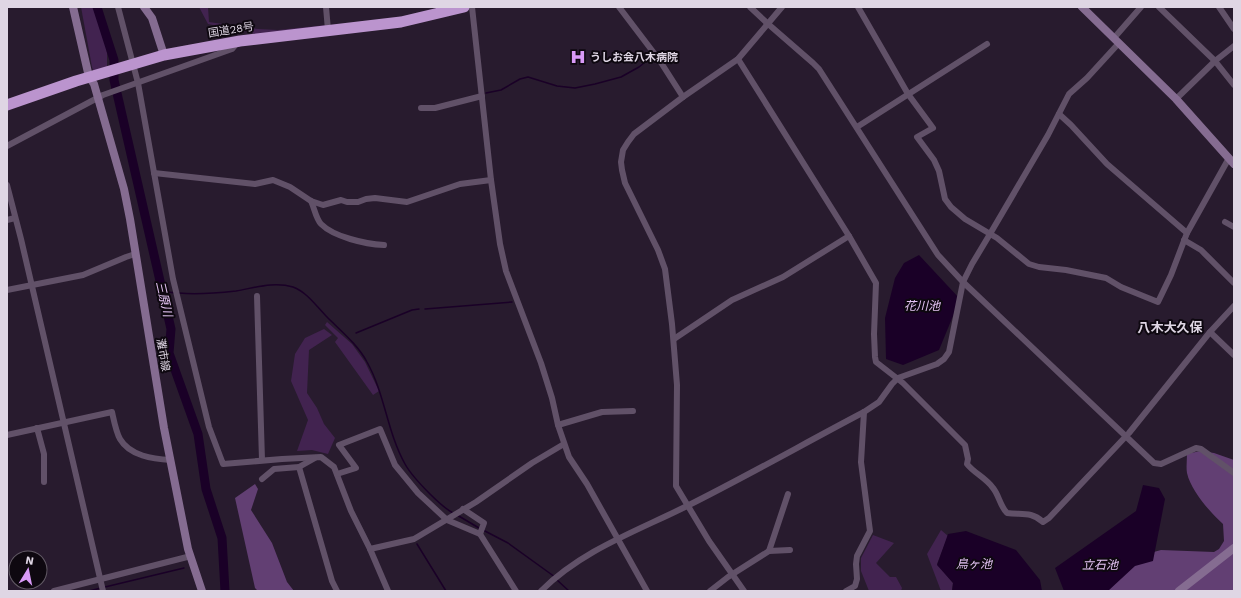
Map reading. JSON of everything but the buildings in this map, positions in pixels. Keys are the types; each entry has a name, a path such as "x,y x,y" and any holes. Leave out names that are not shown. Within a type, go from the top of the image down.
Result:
{"highway":[{"name":"国道28号","path":"7,105 89,77 164,55 240,41 401,22 464,7"}],"main road":[{"name":"灘市線","path":"73,7 89,77 100,96 124,189 164,428 191,556 202,591"},
{"path":"144,7 152,18 164,55"},
{"path":"1082,7 1176,99 1231,161"},
{"path":"1180,591 1234,548"}],"street":[{"path":"118,7 136,84 176,290 208,427 223,464 262,460 321,457 334,467 351,511 370,549 388,591"},
{"path":"326,7 328,30"},
{"path":"472,7 491,180 500,244 506,271 541,363 552,398 558,425 569,457 587,484 647,591"},
{"path":"619,7 660,61 683,97"},
{"path":"750,7 819,69 938,255 963,282 1154,463 1161,464 1196,448 1201,448 1234,473"},
{"path":"744,591 733,574 716,553 686,506 676,486 677,396 674,339 665,269 658,250 625,183 621,162 623,150 634,134 683,97 738,59 782,7"},
{"path":"858,7 908,94 933,128 917,137 934,160 939,171 946,199 951,207 965,219 997,238 1029,264 1106,278 1121,287 1158,302 1171,275 1187,233 1231,161"},
{"path":"541,591 558,574 618,538 686,506 864,412 879,402 898,378 944,360 949,352 963,282 972,264 1059,114 1069,94 1117,40 1141,7"},
{"path":"1159,7 1215,61 1234,85"},
{"path":"1219,7 1234,29"},
{"path":"7,146 100,96 232,49 240,41"},
{"path":"857,127 987,44"},
{"path":"1176,99 1215,61 1234,46"},
{"path":"738,59 849,236 876,283 874,334 876,362 898,378 965,445 968,459 967,464 994,489 1003,509 1007,513 1029,514 1043,522 1049,518 1125,437 1210,332 1234,306"},
{"path":"421,108 435,108 482,96"},
{"path":"1059,114 1107,164 1187,233"},
{"path":"154,173 255,184 273,180 290,187 312,201 323,205 341,200 347,202 358,202 375,198 407,202 460,184 491,180"},
{"path":"7,185 103,591"},
{"path":"312,201 320,223 336,234 374,244 384,245"},
{"path":"7,220 15,218"},
{"path":"1225,222 1234,227"},
{"path":"674,339 732,300 783,277 849,236"},
{"path":"1184,240 1201,250 1234,283"},
{"path":"7,290 83,275 135,254"},
{"path":"257,296 262,460"},
{"path":"1210,332 1234,355"},
{"path":"558,425 602,412 633,411"},
{"path":"7,435 112,412 120,440 129,450 145,457 171,460"},
{"path":"846,591 855,586 857,579 857,556 870,532 861,462 864,412"},
{"path":"37,428 44,454 44,482"},
{"path":"337,474 356,468 339,445 380,428 395,465 418,493 448,519 480,534 516,591"},
{"path":"370,549 414,539 448,519 532,463 564,444"},
{"path":"262,480 274,469 299,467 316,458"},
{"path":"299,467 332,581 337,591"},
{"path":"769,551 788,494"},
{"path":"462,510 484,523 480,534"},
{"path":"710,591 769,551 790,550"},
{"path":"54,591 191,556"}],"shaded area":[{"path":"81,7 94,7 101,22 107,53 107,70 94,73"},
{"path":"199,7 208,7 209,22 258,29 278,30 326,25 326,29 261,35 208,24"},
{"path":"327,322 352,344 365,362 379,391 373,395 335,342 338,338 325,325"},
{"path":"324,329 332,335 309,350 307,393 317,408 324,424 335,438 328,454 312,450 297,451 308,420 291,381 295,354 305,338"},
{"path":"1200,451 1214,453 1234,460 1234,591 1104,591 1143,555 1161,550 1214,552 1219,549 1224,541 1223,524 1212,514 1192,487 1187,473 1187,454"},
{"path":"255,484 258,489 251,510 272,543 287,582 294,591 258,591 255,588 235,498"},
{"path":"941,530 948,536 937,564 953,583 952,591 941,591 927,554"},
{"path":"873,535 894,543 876,563 890,577 896,577 902,588 901,591 869,591 861,571 861,558"}],"water":[{"name":"花川池","path":"919,255 960,299 939,350 903,365 886,359 885,318 895,278 904,263"},
{"name":"立石池","path":"1143,485 1159,488 1165,499 1153,561 1135,566 1108,591 1064,591 1055,568 1136,511"},
{"name":"鳥ヶ池","path":"966,531 1016,550 1040,580 1042,591 952,591 953,583 937,565 948,534"}],"waterway":[{"name":"三原川","path":"97,7 114,60 114,80 171,329 169,353 198,434 206,489 222,538 225,591"},
{"path":"486,93 501,90 520,79 528,77 557,86 575,88 595,84 621,77 639,67 654,55"},
{"path":"179,293 200,294 236,291 271,285 286,285 303,292 359,350 373,374 394,439 405,464 423,487 453,513"},
{"path":"162,291 175,293"},
{"path":"425,309 512,302"},
{"path":"356,333 412,310 419,309"},
{"path":"457,515 479,528"},
{"path":"483,530 508,543 555,577"},
{"path":"417,544 446,591"},
{"path":"105,587 184,568"},
{"path":"557,580 569,591"},
{"path":"89,591 101,588"}],"place":[{"name":"うしお会八木病院","path":"578,57"}],"district":[{"name":"八木大久保","path":"1170,327"}]}
